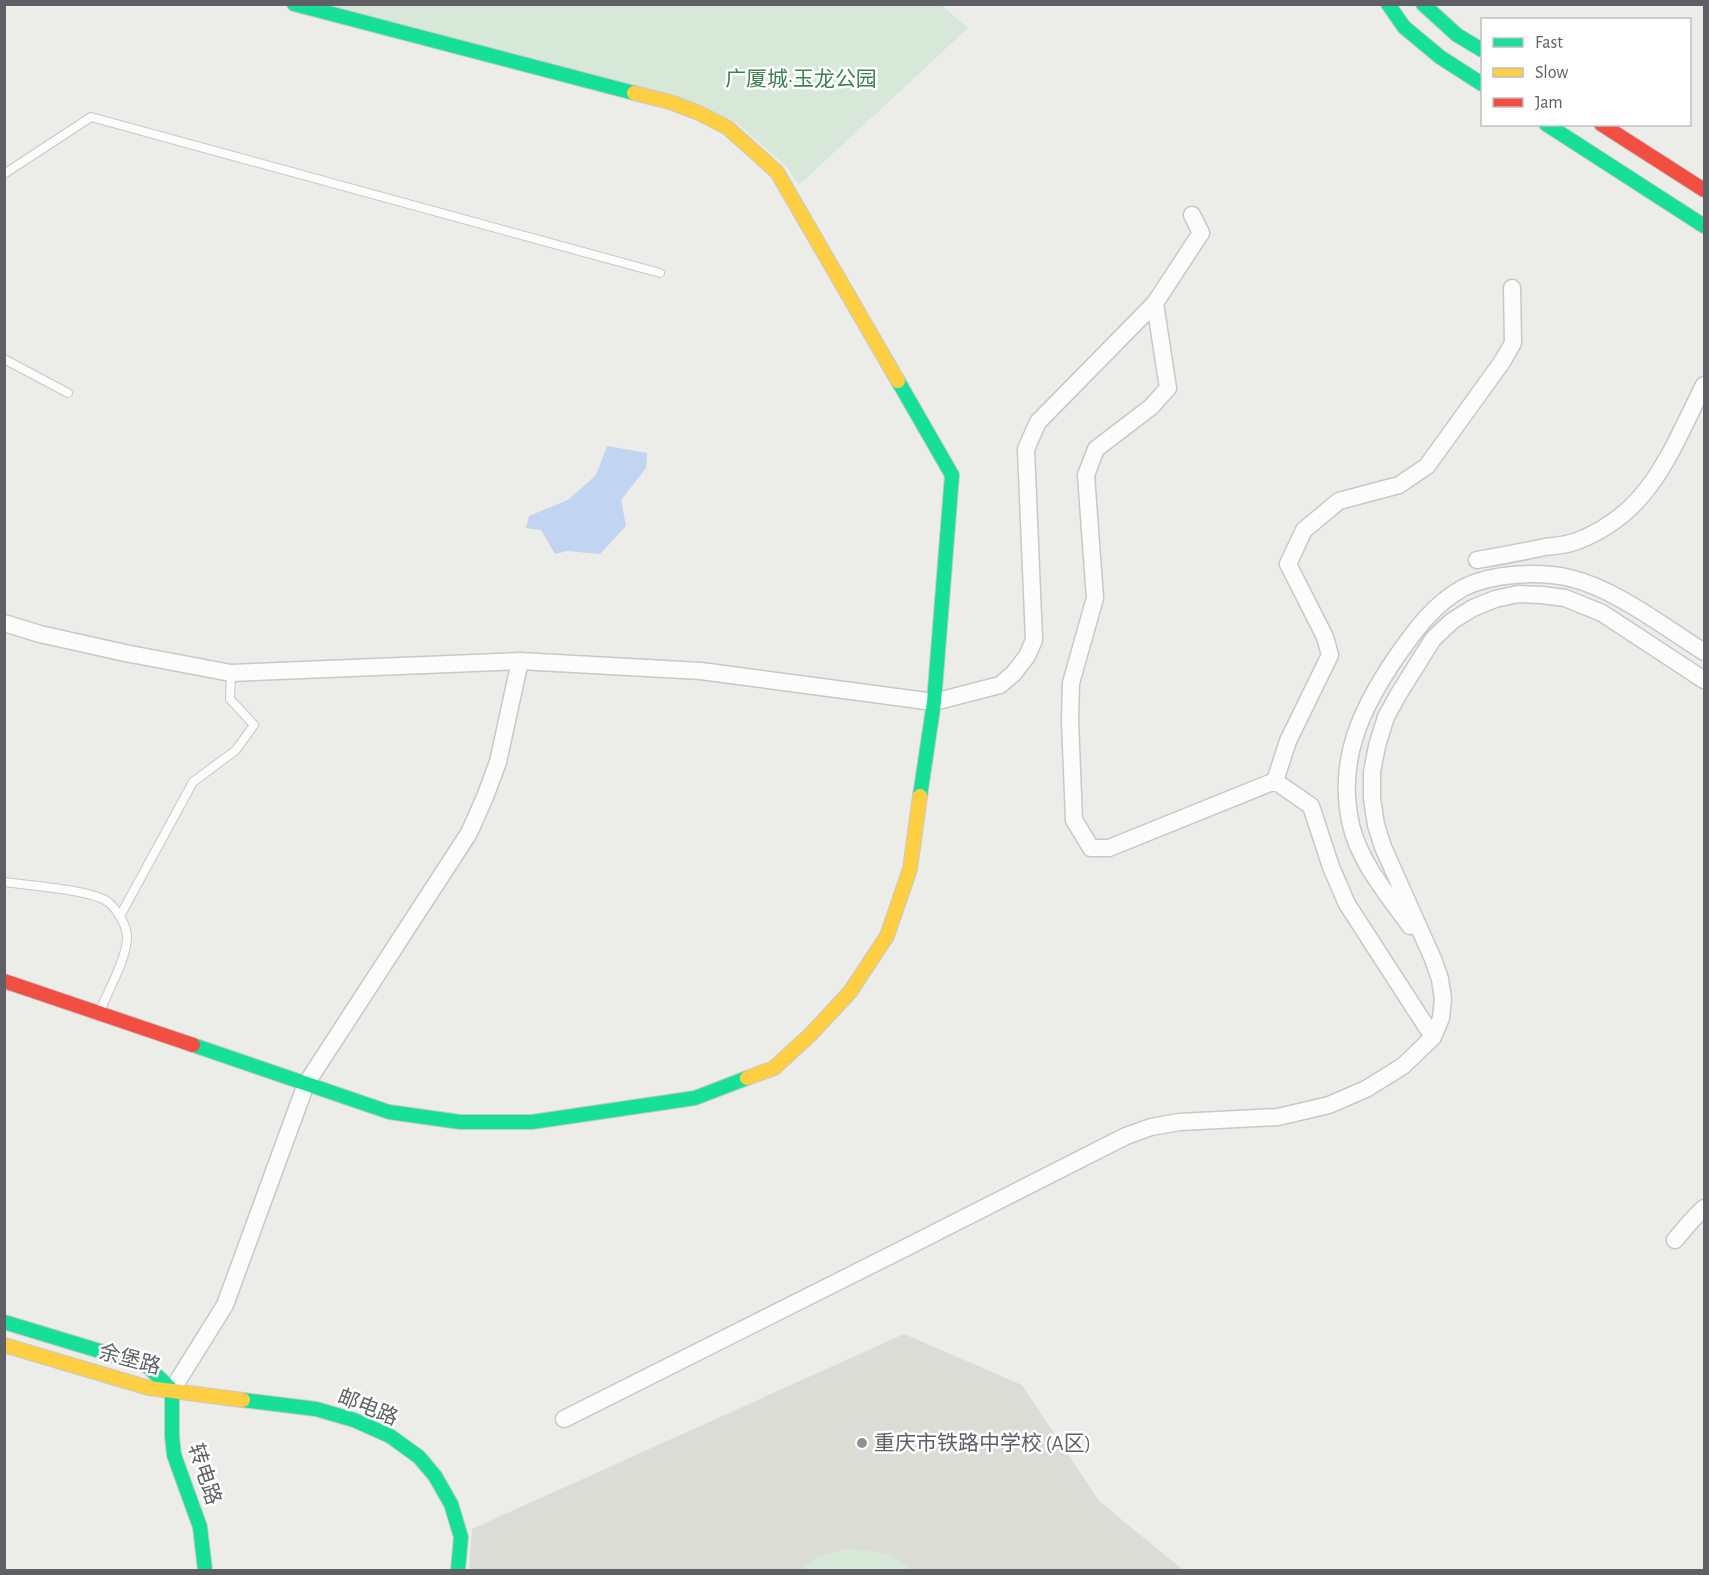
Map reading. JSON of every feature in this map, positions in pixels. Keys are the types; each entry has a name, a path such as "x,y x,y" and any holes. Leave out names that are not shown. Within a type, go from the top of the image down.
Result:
{"street":[{"path":"4,981 389,1112 460,1122 532,1122 695,1098 774,1068 811,1034 850,992 887,936 909,869 934,702 952,475 777,172 728,128 699,113 670,102 294,4"},
{"path":"1388,4 1404,27 1440,57 1481,83"},
{"path":"1423,4 1457,34 1481,49"},
{"path":"1549,126 1704,226"},
{"path":"1604,126 1704,190"},
{"path":"4,623 104,649 231,673 520,662 652,667 701,671 934,702 1000,685 1014,673 1027,656 1034,640 1026,449 1038,423 1155,303 1201,234 1192,214"},
{"path":"1275,781 1288,741 1330,655 1325,637 1288,564 1304,530 1339,501 1399,485 1427,466 1502,362 1513,343 1512,288"},
{"path":"1155,303 1168,388 1151,407 1096,449 1086,475 1095,598 1071,683 1074,820 1091,848 1109,848 1275,781"},
{"path":"1477,560 1575,542 1623,516 1640,500 1656,479 1704,385"},
{"path":"1433,959 1359,849 1351,825 1347,798 1347,768 1353,740 1364,710 1377,685 1419,625 1441,603 1465,587 1490,579 1515,575 1543,575 1568,578 1612,593 1704,652"},
{"path":"564,1419 1126,1136 1151,1127 1179,1122 1278,1117 1329,1105 1366,1089 1402,1066 1433,1036 1441,1018 1443,999 1440,979 1433,959 1383,847 1376,825 1371,772 1386,717 1433,639 1452,621 1473,608 1495,599 1518,594 1565,598 1602,613 1704,680"},
{"path":"172,1390 225,1305 306,1084 469,833 498,762 520,662"},
{"path":"1275,781 1311,806 1347,904 1433,1036"},
{"path":"1675,1240 1704,1208"},
{"name":"余堡路","path":"4,1322 146,1365 172,1390"},
{"name":"余堡路","path":"4,1345 149,1388 172,1390"},
{"name":"转电路","path":"172,1390 174,1455 200,1527 205,1570"},
{"name":"邮电路","path":"172,1390 316,1409 354,1420 390,1436 418,1457 435,1476 450,1504 461,1537 458,1570"}],"lane":[{"path":"4,174 91,117 660,273"},
{"path":"4,359 68,393"},
{"path":"120,916 193,782 236,750 254,724 230,699 231,673"},
{"path":"4,882 88,894 108,901 120,916 127,936 125,953 99,1014"}],"shaded area":[{"name":"重庆市铁路中学校 (A区)","path":"904,1334 1022,1385 1099,1501 1183,1570 469,1570 472,1529"}],"green space":[{"name":"广厦城·玉龙公园","path":"940,4 968,28 799,185 788,168 736,122 330,5"},
{"path":"843,1549 887,1555 912,1570 800,1570 817,1558"}],"water":[{"path":"607,446 647,453 646,468 621,500 626,526 600,554 567,551 555,554 541,530 526,528 529,516 568,500 596,475"}],"traffic: fast":[{"path":"294,4 634,93"},
{"path":"1388,4 1404,27 1440,57 1481,83"},
{"path":"1423,4 1457,35 1481,49"},
{"path":"1549,126 1704,226"},
{"path":"898,381 952,475 934,702 920,796"},
{"path":"193,1045 389,1112 460,1122 532,1122 695,1098 747,1078"},
{"path":"4,1322 146,1365 172,1390"},
{"path":"172,1390 174,1455 200,1527 205,1570"},
{"path":"243,1400 316,1409 354,1420 390,1436 419,1457 435,1476 451,1504 461,1537 458,1570"}],"traffic: slow":[{"path":"634,93 670,102 699,113 728,128 777,172 898,381"},
{"path":"747,1078 774,1068 811,1034 850,992 887,936 910,869 920,796"},
{"path":"4,1345 149,1388 243,1400"}],"traffic: jam":[{"path":"1604,126 1704,190"},
{"path":"4,981 193,1045"}],"place":[{"name":"重庆市铁路中学校 (A区)","path":"862,1443"}]}
